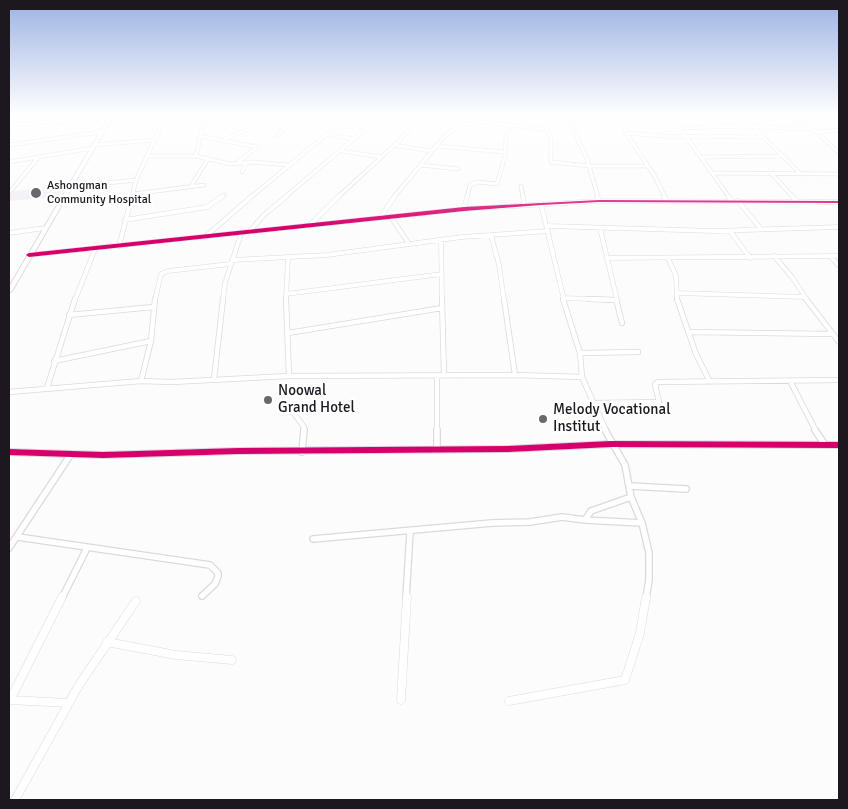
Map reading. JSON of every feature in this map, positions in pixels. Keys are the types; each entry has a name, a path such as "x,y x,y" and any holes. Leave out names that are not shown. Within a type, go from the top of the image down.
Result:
{"street":[{"path":"9,162 62,153"},
{"path":"9,291 90,153"},
{"path":"119,246 136,180 150,153"},
{"path":"238,162 250,153"},
{"path":"205,238 303,153"},
{"path":"248,233 264,215 340,153"},
{"path":"353,153 380,157"},
{"path":"309,226 322,211 385,153"},
{"path":"380,218 430,153"},
{"path":"464,209 470,185 476,182 497,184 505,153"},
{"path":"550,153 551,162 590,166 648,166"},
{"path":"584,153 590,166 598,201"},
{"path":"639,153 667,202"},
{"path":"699,153 732,201"},
{"path":"780,153 802,174"},
{"path":"149,156 196,156 227,163 247,162 288,165"},
{"path":"702,156 784,156"},
{"path":"9,193 39,157"},
{"path":"191,186 208,159"},
{"path":"242,172 247,162"},
{"path":"420,165 458,169"},
{"path":"714,173 839,174"},
{"path":"772,173 797,201"},
{"path":"9,181 18,180"},
{"path":"69,187 136,180"},
{"path":"133,194 204,185"},
{"path":"521,186 524,205"},
{"path":"125,220 207,207 224,195"},
{"path":"29,256 464,209 524,205 598,201 839,202"},
{"path":"738,201 761,229"},
{"path":"509,701 624,680 640,633 649,580 649,553 642,523 631,498 625,465 611,444 582,377 580,353 551,251 548,229 541,204"},
{"path":"391,217 409,244"},
{"path":"141,381 151,341 153,307 158,281 164,272 231,262 327,255 441,240 548,229 600,228 730,231 839,227"},
{"path":"9,232 45,228"},
{"path":"600,228 615,300 622,323"},
{"path":"730,231 750,258"},
{"path":"214,379 221,309 231,262 241,234"},
{"path":"491,235 499,265 515,375"},
{"path":"441,240 444,376"},
{"path":"47,388 69,315 95,248"},
{"path":"774,256 792,277 804,297 839,342"},
{"path":"606,258 839,256"},
{"path":"288,257 286,294 289,376"},
{"path":"831,257 839,266"},
{"path":"668,258 674,270 677,302 696,354 709,380"},
{"path":"286,294 442,274"},
{"path":"677,293 804,297"},
{"path":"564,298 615,300"},
{"path":"69,315 153,307"},
{"path":"288,333 442,308"},
{"path":"689,332 833,334"},
{"path":"54,361 151,341"},
{"path":"580,353 638,352"},
{"path":"9,392 141,381 172,382 289,376 515,375 582,377"},
{"path":"436,376 437,450"},
{"path":"594,403 657,403 660,399 655,384 658,382 839,380"},
{"path":"790,381 809,422 825,445"},
{"path":"290,408 304,427 302,452"},
{"path":"9,452 71,454 302,452 508,449 611,444 839,445"},
{"path":"9,548 71,454"},
{"path":"630,486 686,489"},
{"path":"584,520 591,511 631,498"},
{"path":"313,539 410,532 562,517 642,523"},
{"path":"401,700 410,532"},
{"path":"18,536 87,548 210,565 218,573 218,576 215,584 202,596"},
{"path":"69,703 9,701 87,548"},
{"path":"15,800 69,703 107,642 136,601"},
{"path":"107,642 168,653 232,660"}],"shaded area":[{"name":"Ashongman Community Hospital","path":"65,186 59,197 9,201 11,191"}],"cycle path":[{"path":"29,255 464,209 599,201 839,202"},
{"path":"9,452 103,455 238,451 508,449 611,444 839,445"}],"place":[{"name":"Ashongman Community Hospital","path":"36,193"},
{"name":"Noowal Grand Hotel","path":"268,400"},
{"name":"Melody Vocational Institut","path":"543,419"}]}
